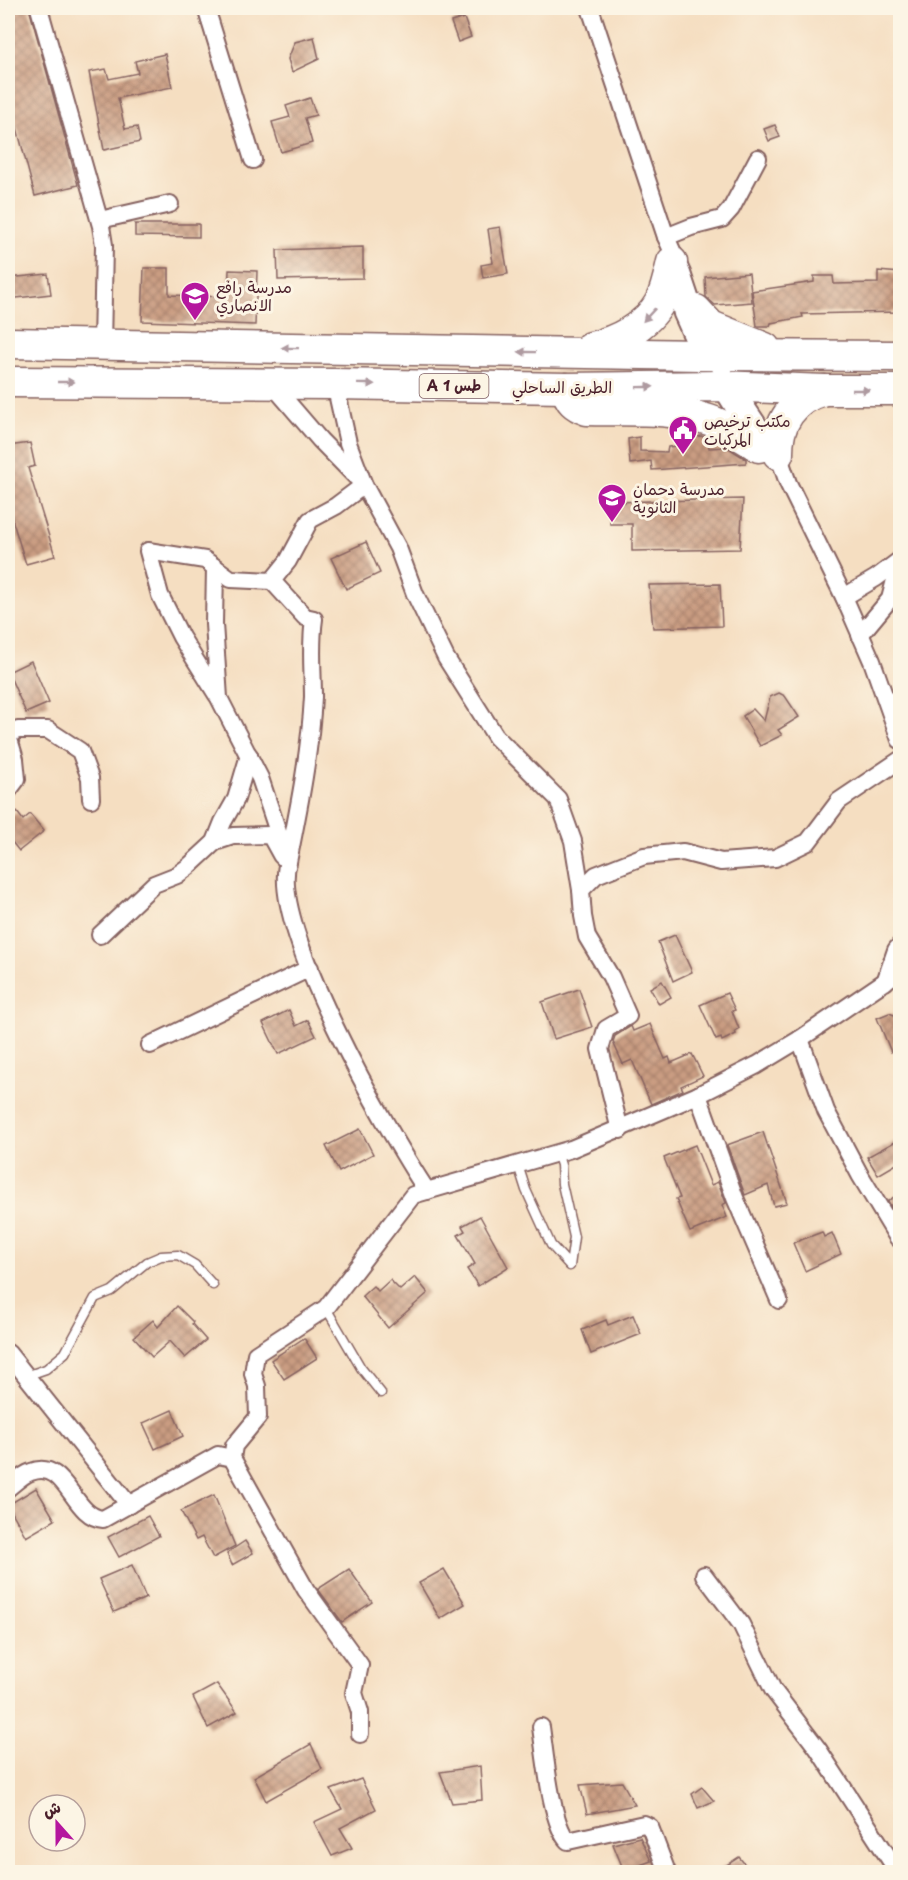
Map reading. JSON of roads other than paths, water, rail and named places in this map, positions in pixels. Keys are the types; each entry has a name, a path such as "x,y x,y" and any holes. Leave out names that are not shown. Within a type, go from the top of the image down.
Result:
{"highway":[{"path":"563,352 610,341 639,325 651,315 659,304 670,249"},
{"path":"696,310 711,326 722,332 782,355"},
{"name":"الطريق الساحلي","path":"8,343 706,355 900,356"},
{"name":"الطريق الساحلي","path":"8,382 900,390"},
{"path":"566,388 568,396 579,408 676,412 694,415 728,428 769,451 789,413 802,400 825,390"}],"street":[{"path":"39,8 100,220 104,245 102,346"},
{"path":"206,8 253,160"},
{"path":"590,8 670,249 696,310 706,355"},
{"path":"670,249 691,226 722,219 731,209 758,158"},
{"path":"100,220 170,204"},
{"path":"670,249 682,314 788,483 844,597 900,740"},
{"path":"271,383 320,440 364,484"},
{"path":"335,384 348,443 364,484 398,548 414,594 446,658 496,737 558,799 573,841 587,937 611,977 628,1016 606,1029 600,1049 620,1130"},
{"path":"272,581 288,561 310,520 336,506 364,484"},
{"path":"288,862 260,778 219,698 181,637 160,595 148,552 205,560 231,579 272,581 305,617 314,619 311,639 313,697 305,782 288,862 284,872 286,901 330,1017 367,1088 427,1191"},
{"path":"844,597 900,561"},
{"path":"860,635 895,596 900,561"},
{"path":"215,567 214,624 219,698"},
{"path":"8,791 17,779 15,759 8,735 18,730 48,730 80,751 90,778 91,800"},
{"path":"215,842 236,799 249,755"},
{"path":"581,890 596,875 644,856 683,852 721,862 775,858 808,842 839,801 900,760"},
{"path":"100,935 154,884 177,875 215,842 233,836 270,835 281,855 288,862"},
{"path":"885,982 896,950 900,945"},
{"path":"150,1045 310,968"},
{"path":"360,1734 360,1712 354,1693 360,1665 306,1590 232,1458 234,1446 258,1417 257,1386 253,1374 256,1354 326,1308 413,1195 557,1153 620,1130 698,1095 757,1065 800,1039 900,971"},
{"path":"800,1039 826,1111 860,1175 898,1238"},
{"path":"698,1095 735,1198 779,1300"},
{"path":"8,1353 129,1505"},
{"path":"8,1488 29,1472 41,1469 55,1473 86,1511 95,1518 103,1519 218,1455 232,1458"},
{"path":"704,1575 741,1624 773,1689 818,1749 898,1872"},
{"path":"541,1727 551,1789 563,1836 568,1841 644,1824 650,1827 667,1872"}],"lane":[{"path":"518,1165 526,1190 551,1245 570,1266 574,1237 557,1153"},
{"path":"26,1376 46,1369 65,1353 95,1298 112,1291 147,1262 161,1256 178,1255 195,1265 213,1286"},
{"path":"326,1308 362,1368 381,1393"}],"place":[{"name":"مدرسة رافع الانصاري","path":"195,322"},
{"name":"مكتب ترخيص المركبات","path":"683,456"},
{"name":"مدرسة دحمان الثانوية","path":"612,524"}]}
